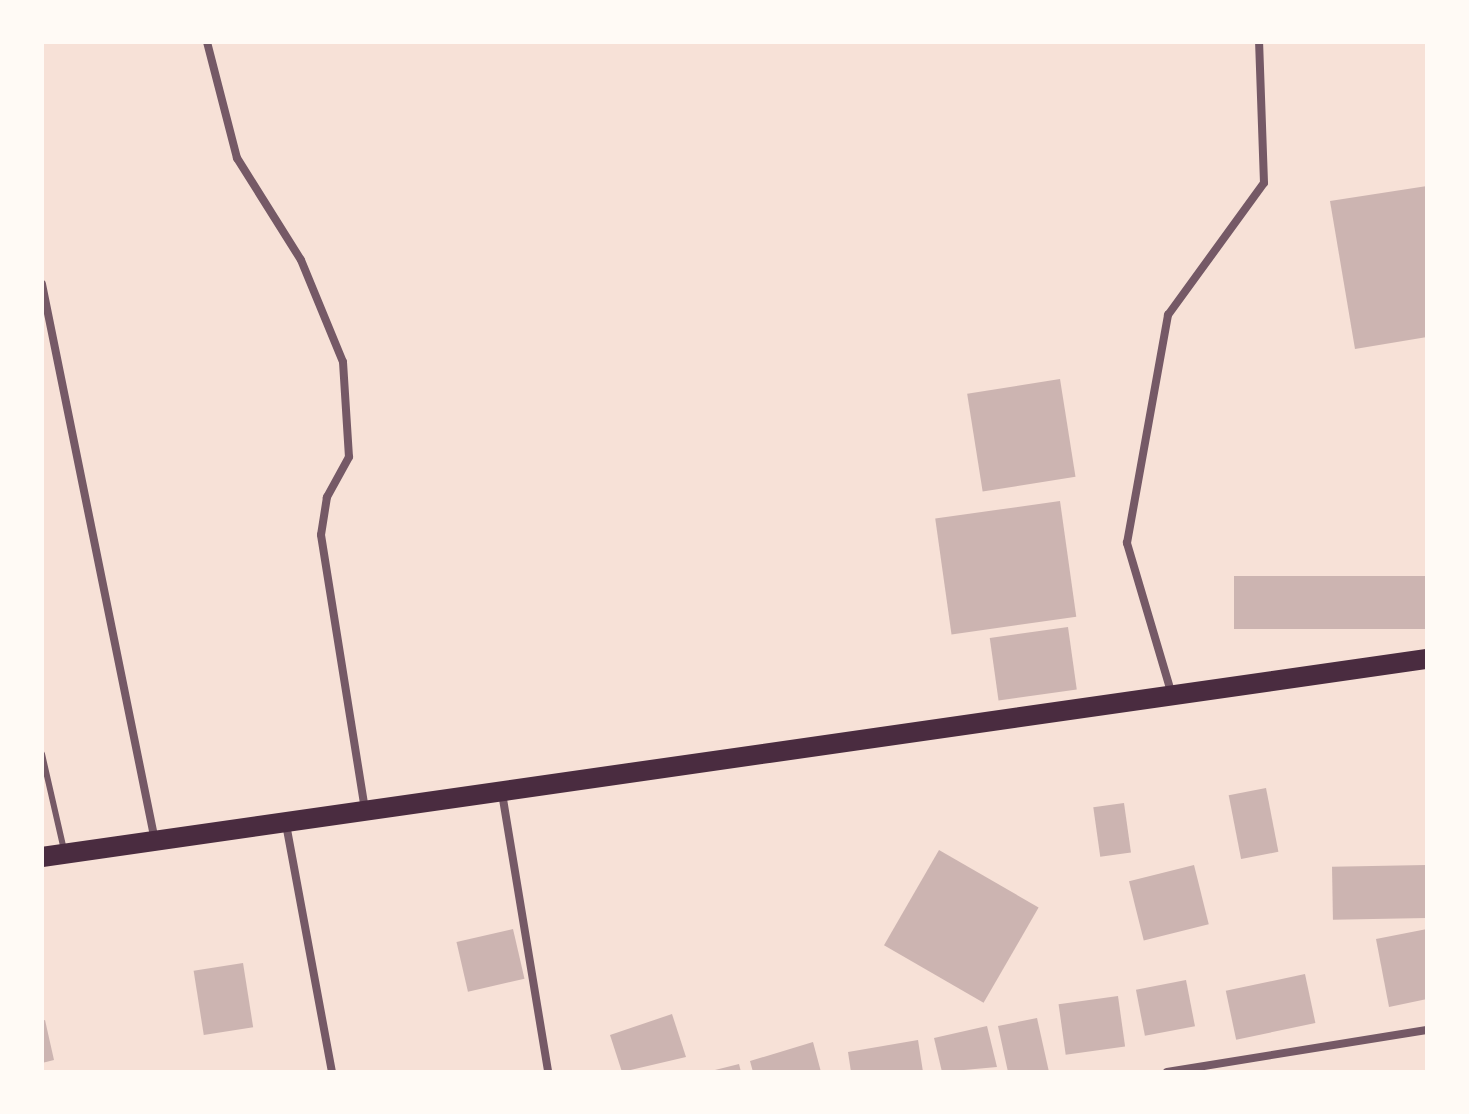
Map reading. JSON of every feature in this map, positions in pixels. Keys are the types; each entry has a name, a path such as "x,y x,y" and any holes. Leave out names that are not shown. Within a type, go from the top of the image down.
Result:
{"main road":[{"path":"42,857 1427,659"}],"street":[{"path":"207,42 237,158 301,260 343,362 349,457 327,497 321,535 365,811"},
{"path":"1172,696 1127,543 1168,315 1264,183 1259,42"},
{"path":"42,284 156,842"},
{"path":"502,793 548,1072"},
{"path":"286,824 332,1072"},
{"path":"1167,1072 1427,1030"}],"lane":[{"path":"42,754 65,854"}],"building":[{"path":"1427,186 1427,337 1355,349 1330,201"},
{"path":"1060,379 1075,477 983,491 967,394"},
{"path":"1060,501 1076,617 952,634 935,519"},
{"path":"1234,576 1427,576 1427,629 1234,629"},
{"path":"1068,627 1077,689 999,700 990,638"},
{"path":"1266,788 1278,852 1241,859 1229,795"},
{"path":"1124,803 1131,853 1100,857 1093,807"},
{"path":"939,850 1039,908 984,1003 884,945"},
{"path":"1194,865 1209,924 1144,940 1129,881"},
{"path":"1426,865 1427,918 1333,920 1332,867"},
{"path":"513,929 524,979 468,992 456,942"},
{"path":"1427,929 1427,999 1389,1007 1376,939"},
{"path":"243,963 253,1027 204,1035 194,971"},
{"path":"1305,974 1315,1023 1236,1040 1226,991"},
{"path":"1186,980 1195,1026 1145,1036 1136,990"},
{"path":"1118,996 1125,1047 1066,1055 1059,1004"},
{"path":"672,1014 686,1057 622,1072 610,1035"},
{"path":"1037,1018 1049,1072 1008,1072 998,1026"},
{"path":"45,1020 54,1060 42,1063 42,1021"},
{"path":"987,1026 997,1067 942,1072 934,1038"},
{"path":"918,1040 923,1072 851,1072 848,1052"},
{"path":"813,1042 821,1072 753,1072 750,1061"},
{"path":"739,1064 741,1072 711,1071"}]}
